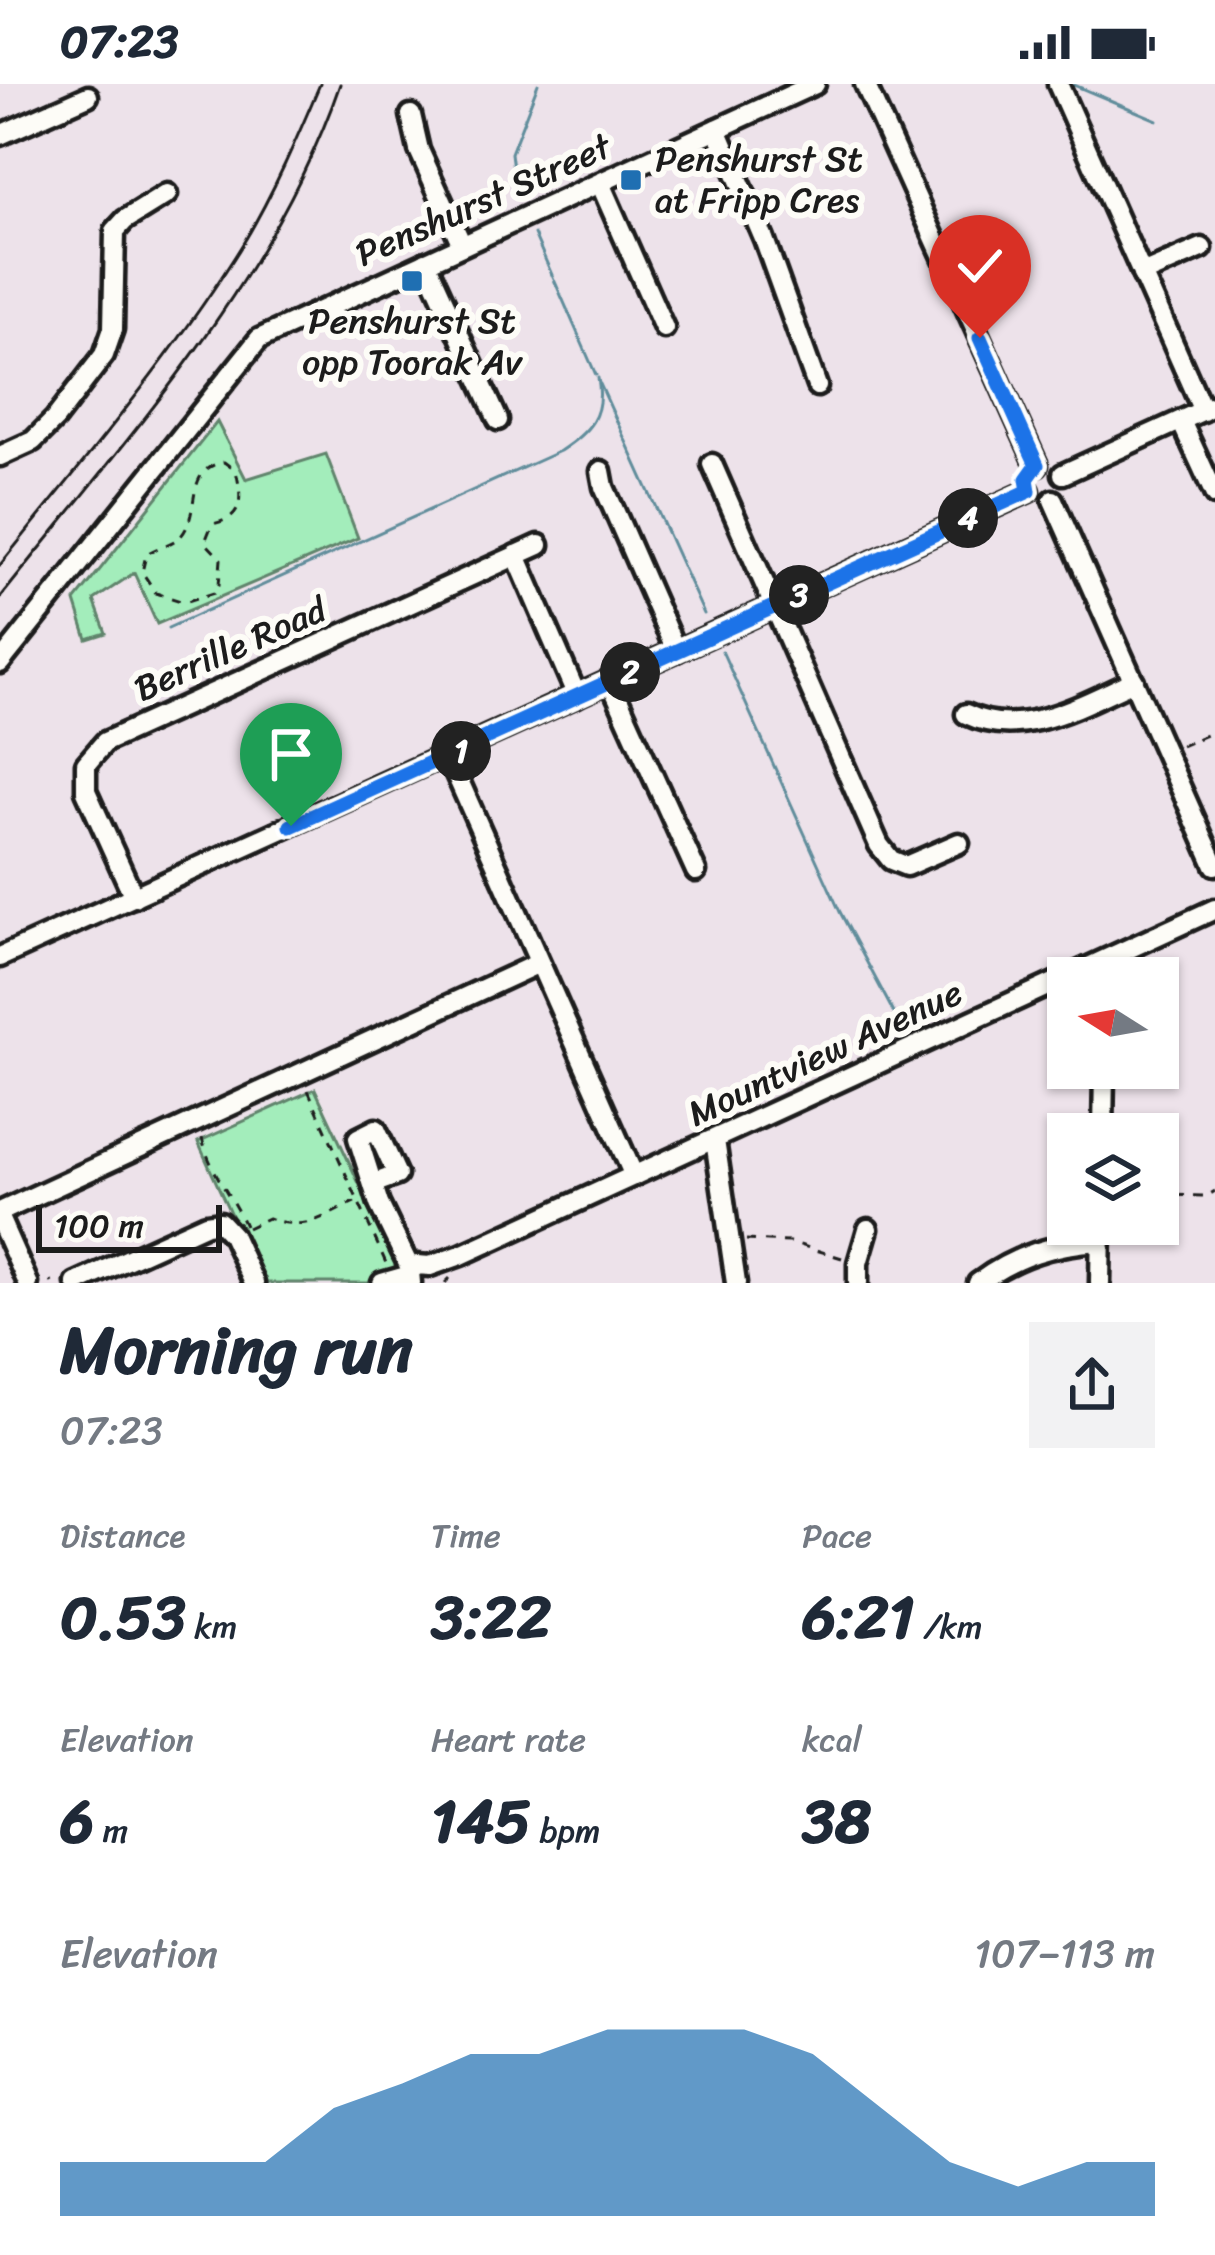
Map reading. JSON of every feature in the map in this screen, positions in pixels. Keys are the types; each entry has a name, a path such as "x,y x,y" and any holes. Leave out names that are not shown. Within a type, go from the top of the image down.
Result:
{"street":[{"name":"Penshurst Street","path":"0,663 247,349 272,332 815,84"},
{"path":"865,84 1037,465"},
{"path":"1058,84 1142,274 1209,408 1063,474"},
{"path":"0,135 88,96"},
{"path":"411,115 419,150 463,245"},
{"path":"717,129 764,239 817,386"},
{"path":"600,183 664,328"},
{"path":"0,456 33,441 104,355 112,329 116,232 125,220 167,194"},
{"path":"1142,274 1202,248"},
{"path":"426,262 498,420"},
{"path":"1181,421 1215,495"},
{"path":"1049,463 1063,474 1062,492 1053,500 1037,500 1029,491 1027,479 1037,465 1049,463"},
{"path":"712,464 879,845 891,860 906,866 958,843"},
{"path":"601,471 604,488 676,651"},
{"path":"0,957 1029,491"},
{"path":"1053,500 1215,865"},
{"name":"Berrille Road","path":"134,897 86,791 86,764 105,742 539,544"},
{"path":"515,555 578,696"},
{"path":"610,681 696,871"},
{"path":"966,714 988,725 1044,719 1134,681"},
{"path":"448,757 634,1176"},
{"name":"Mountview Avenue","path":"1127,957 1215,909"},
{"path":"28,1283 0,1216 539,963"},
{"name":"Mountview Avenue","path":"382,1283 426,1275 634,1176 1047,994"},
{"path":"716,1140 736,1283"},
{"path":"375,1183 379,1204 426,1275"},
{"path":"76,1283 206,1224 220,1222 239,1232 254,1283"},
{"path":"858,1273 868,1229"},
{"path":"978,1283 1024,1255 1055,1245"},
{"path":"1100,1283 1101,1245"}],"path":[{"path":"224,463 236,471 240,500 234,516 212,524 206,535 222,566 214,593 177,602 149,589 142,572 149,550 179,538 200,476 210,466 224,463"},
{"path":"1181,746 1215,731"},
{"path":"308,1090 389,1270 426,1275"},
{"path":"202,1138 211,1167 235,1202 239,1232 268,1218 305,1225 357,1201"},
{"path":"1179,1195 1207,1196 1215,1191"},
{"path":"732,1239 790,1242 858,1273"}],"green space":[{"path":"217,422 246,479 326,454 358,538 157,624 134,573 94,600 106,633 87,639 75,601"},
{"path":"315,1089 399,1269 369,1283 262,1283 198,1142"}],"waterway":[{"path":"516,193 511,153 538,84"},
{"path":"1074,85 1157,120"},
{"path":"534,234 596,375"},
{"path":"168,628 560,451 579,437 597,413 598,378"},
{"path":"600,384 704,614"},
{"path":"722,651 840,912 903,1030"}],"railway":[{"path":"0,565 217,285 265,204 320,84"},
{"path":"0,598 145,417 236,291 311,156 340,84"}],"place":[{"name":"Penshurst St at Fripp Cres","path":"631,180"},
{"name":"Penshurst St opp Toorak Av","path":"412,281"}],"route":[{"path":"291,826 1029,491 1027,479 1037,465 980,338"}]}
